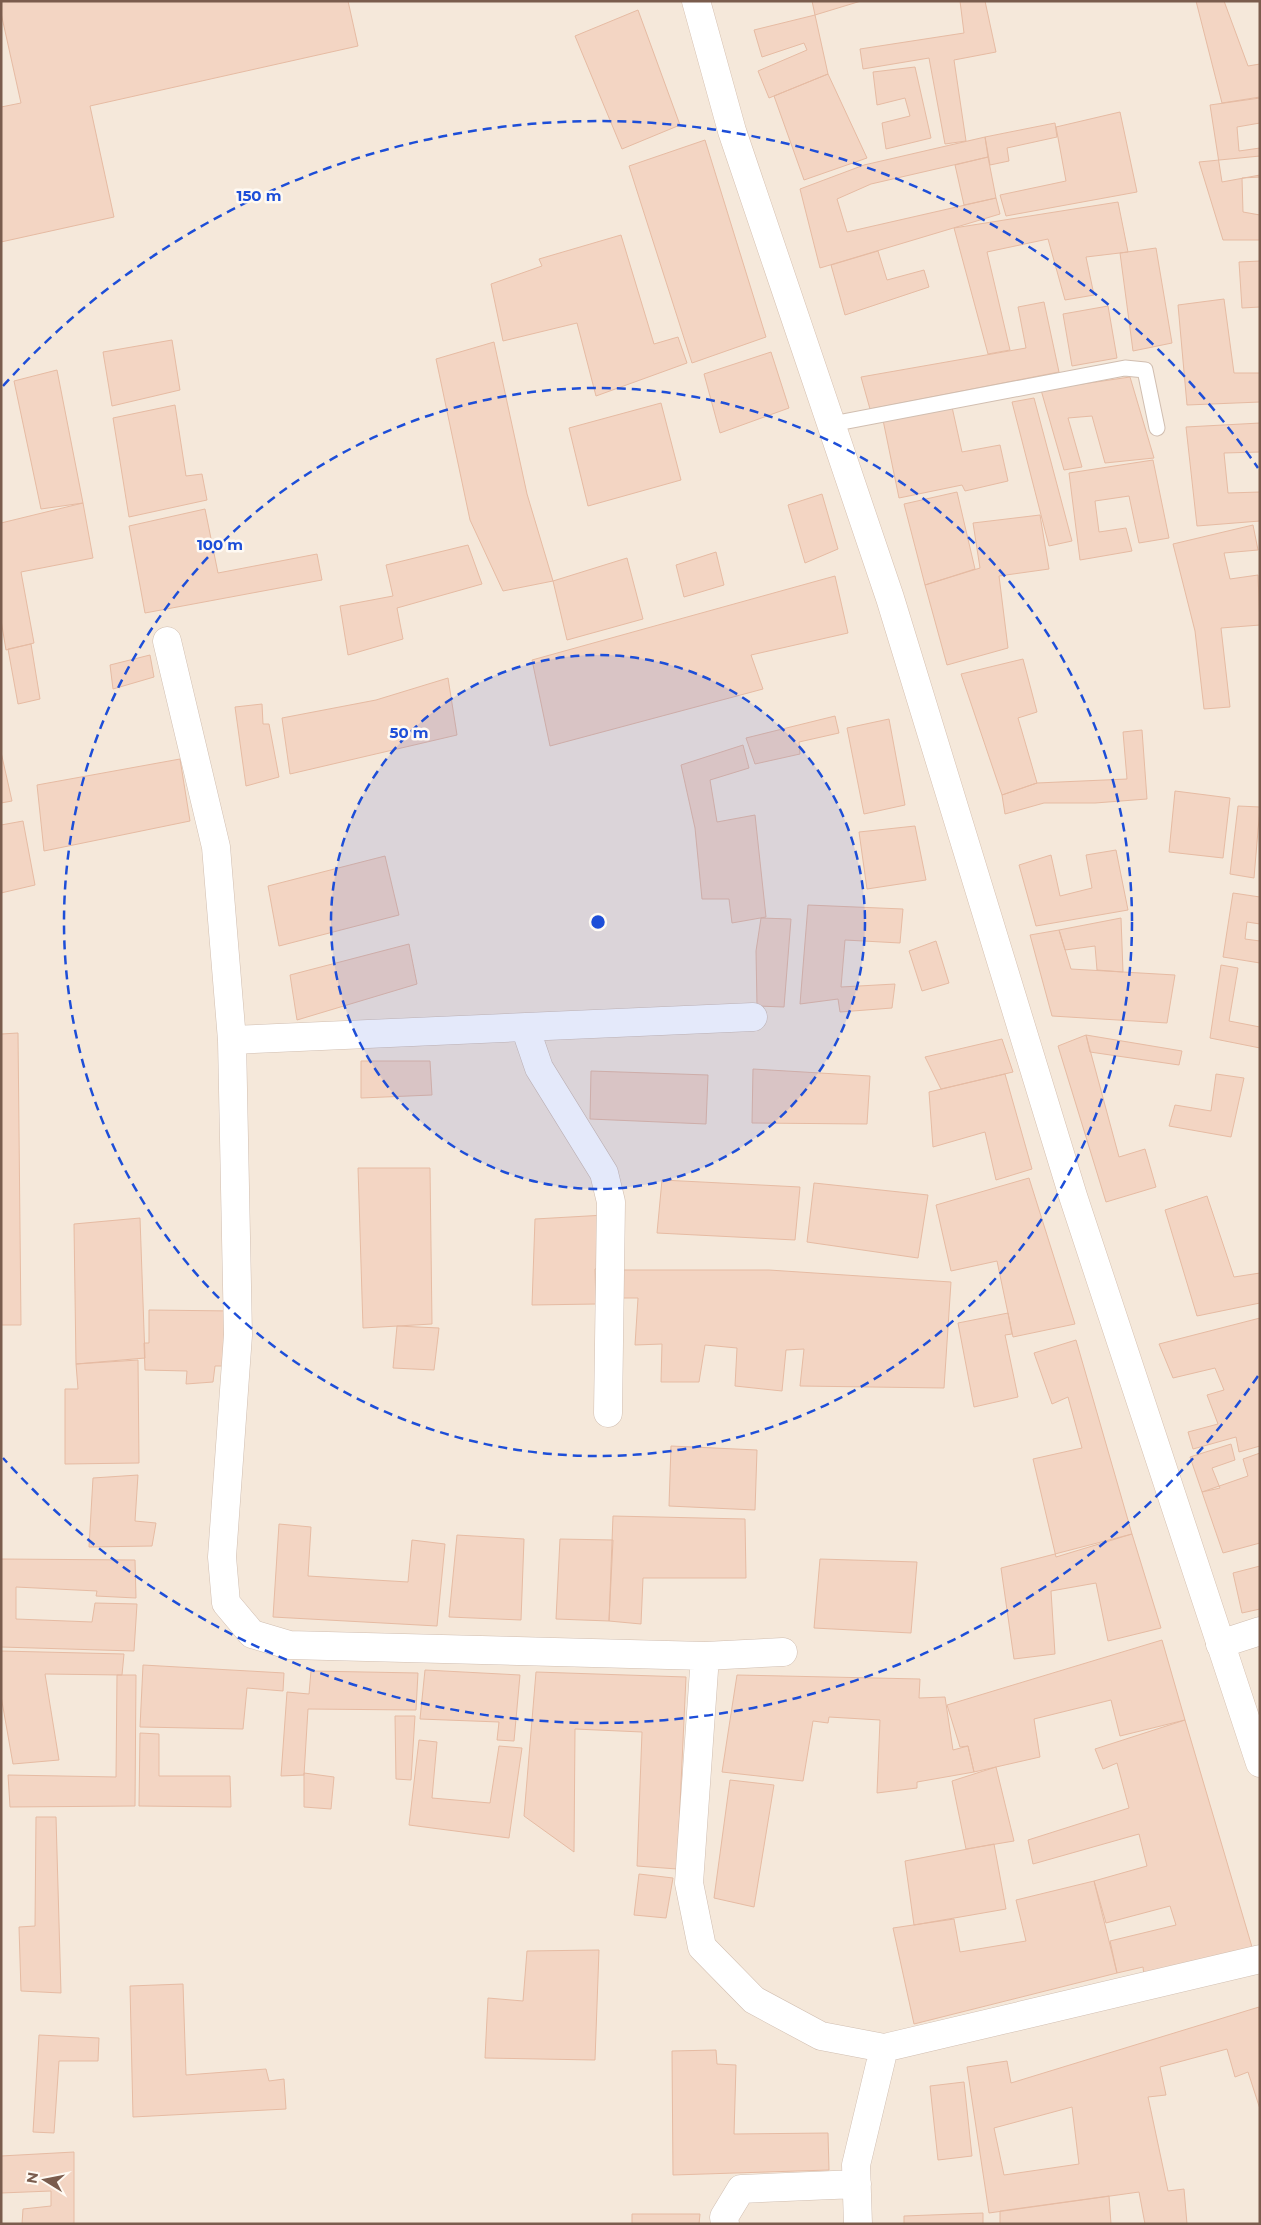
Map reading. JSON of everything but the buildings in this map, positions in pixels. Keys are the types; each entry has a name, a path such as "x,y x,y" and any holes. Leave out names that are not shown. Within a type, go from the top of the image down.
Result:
{"street":[{"path":"696,1 732,131 890,598 1073,1196 1260,1763"},
{"path":"167,641 216,847 232,1040 238,1335 222,1557 226,1603 252,1634 290,1645 705,1656 783,1652"},
{"path":"232,1040 753,1017"},
{"path":"525,1027 539,1068 604,1173 611,1202 608,1413"},
{"path":"1220,1644 1260,1631"},
{"path":"705,1656 689,1883 702,1947 754,2000 821,2036 884,2048 1260,1959"},
{"path":"858,2224 856,2166 884,2048"},
{"path":"724,2224 724,2217 741,2189 857,2184"}],"lane":[{"path":"832,424 1125,368 1144,370 1157,428"}],"shaded area":[{"path":"1,1 1260,1 1260,2224 1,2224"}]}
